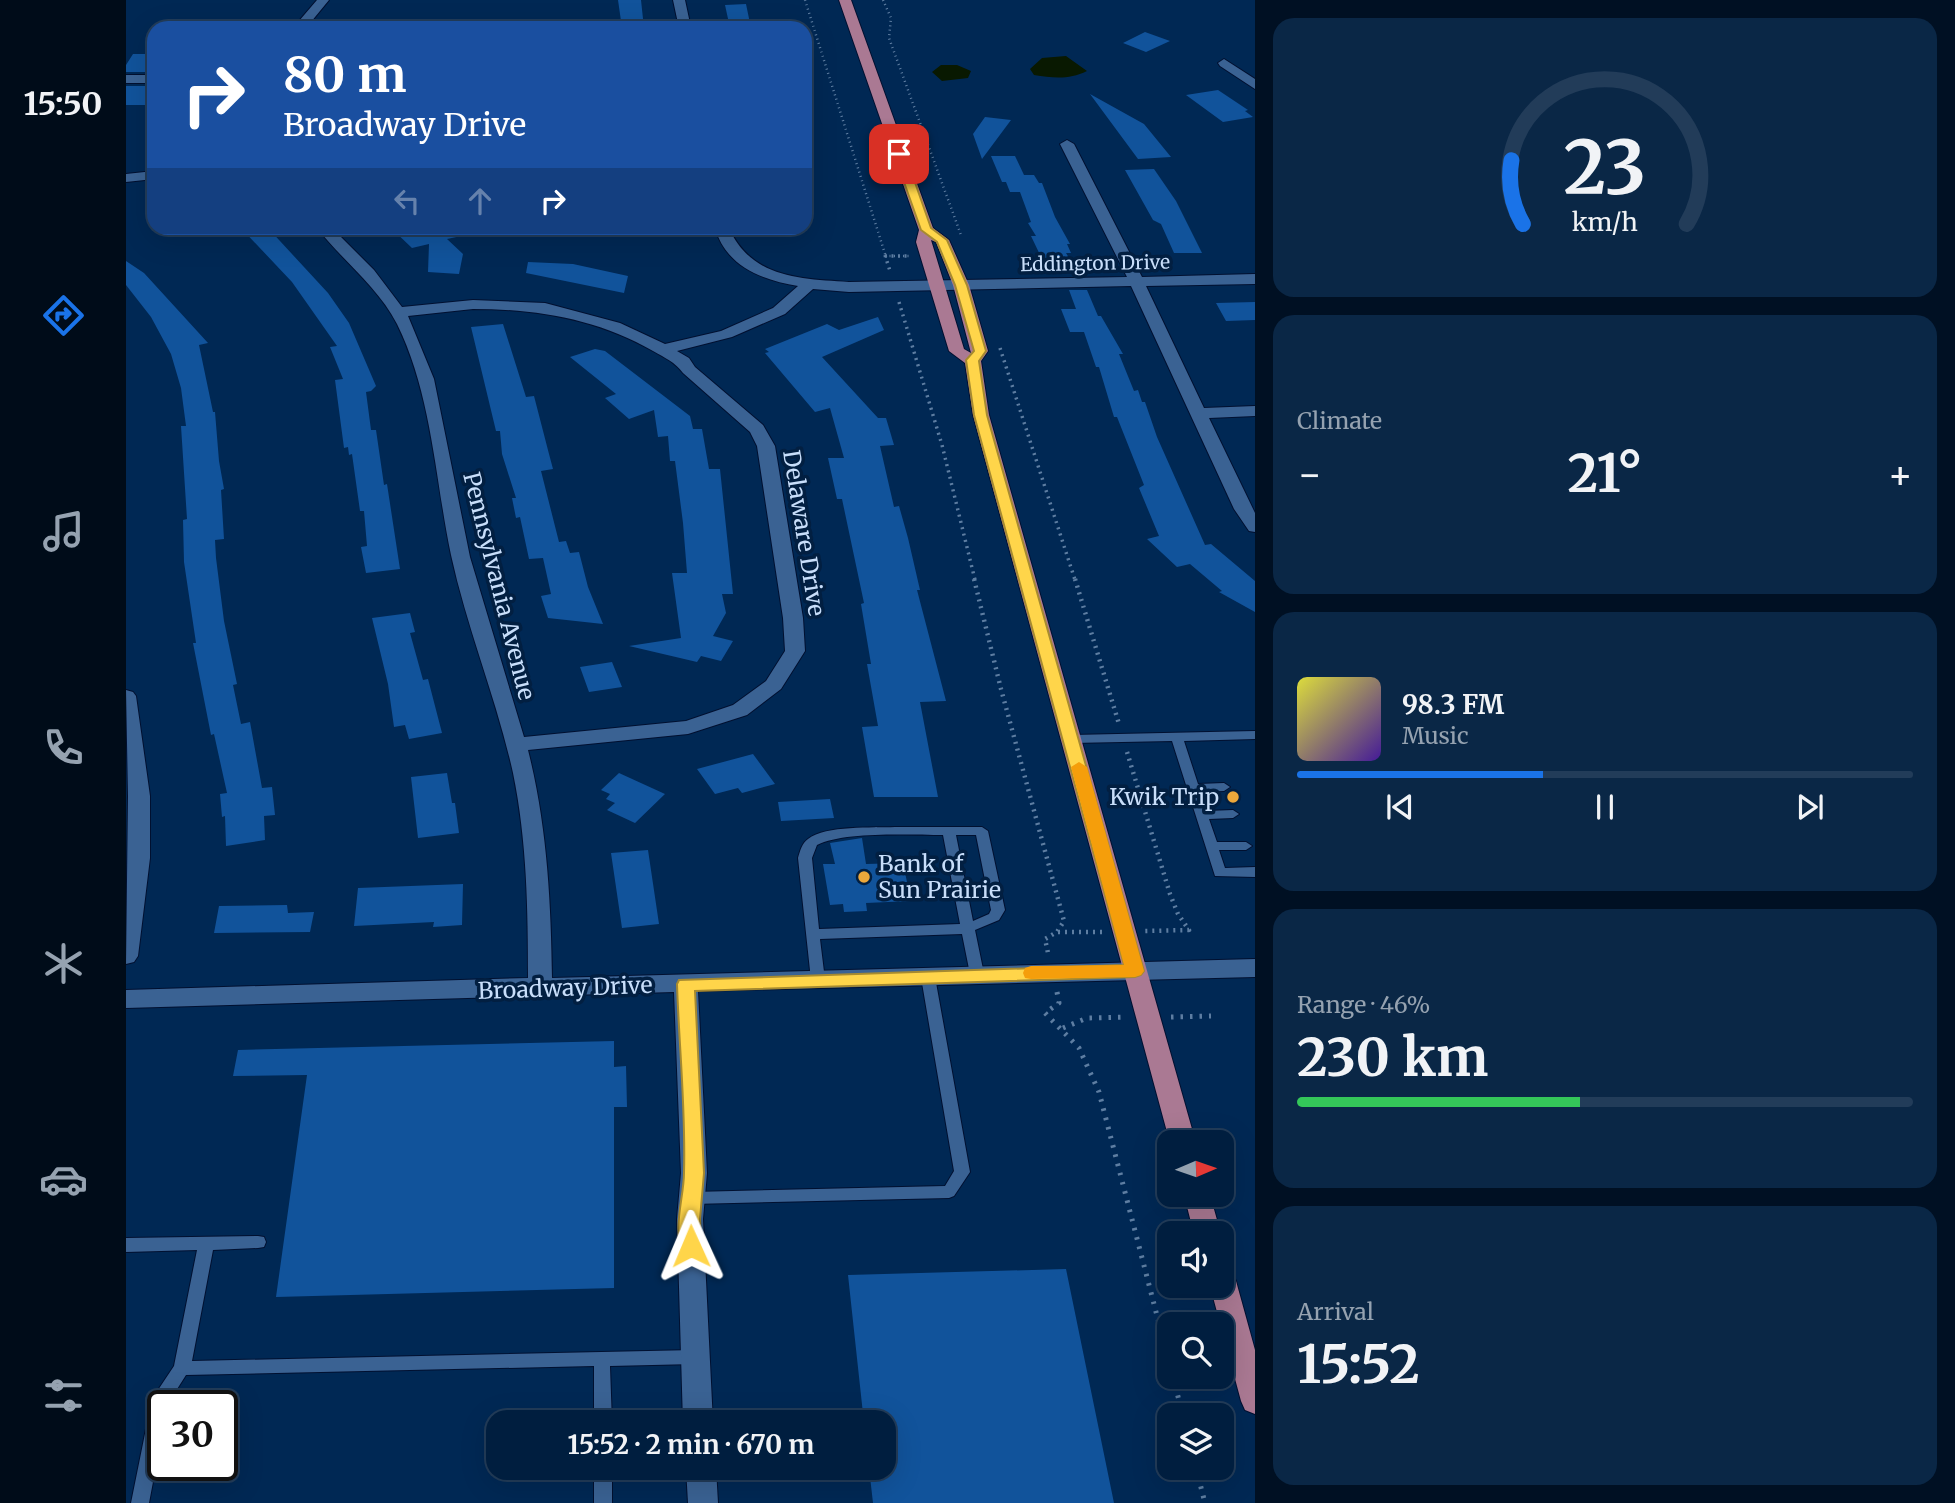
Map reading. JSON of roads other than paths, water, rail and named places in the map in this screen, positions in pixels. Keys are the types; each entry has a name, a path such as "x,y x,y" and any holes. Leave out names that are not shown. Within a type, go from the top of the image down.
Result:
{"main road":[{"path":"845,0 926,230 923,242 957,351 973,360"},
{"path":"926,230 942,240 961,285 980,351 973,360 981,415 1179,1130"},
{"path":"1227,1298 1255,1401"}],"street":[{"path":"305,21 323,0"},
{"path":"680,0 684,21"},
{"path":"1224,64 1255,85"},
{"path":"126,79 147,79"},
{"path":"1067,144 1136,282 1243,509 1255,527"},
{"path":"126,178 147,176"},
{"name":"Pennsylvania Avenue","path":"331,235 361,265 397,313 419,356 462,558 515,745 534,835 540,988"},
{"name":"Eddington Drive","path":"724,235 727,245 739,259 775,276 809,284 896,286 1255,279"},
{"path":"664,349 726,334 769,316 779,311 809,284"},
{"name":"Delaware Drive","path":"397,313 443,304 520,303 587,316 616,326 664,349 682,361 688,370 764,438 793,618 795,651 774,685 740,710 688,727 515,745"},
{"path":"1198,412 1255,411"},
{"path":"126,696 139,796 139,859 126,956"},
{"name":"Broadway Drive","path":"126,999 1255,968"},
{"path":"686,984 694,1173 690,1219 697,1410"},
{"path":"702,1480 703,1503"}],"lane":[{"path":"1072,739 1255,735"},
{"path":"1177,737 1220,873 1255,872"},
{"path":"1193,788 1224,787"},
{"path":"1202,815 1233,814"},
{"path":"815,934 966,929 994,917 998,910 982,831 838,834 807,846 805,858 818,980"},
{"path":"949,832 977,974"},
{"path":"1212,846 1246,846"},
{"path":"692,1198 949,1192 962,1172 928,977"},
{"path":"126,1245 258,1242"},
{"path":"140,1503 160,1399 182,1368 206,1243"},
{"path":"182,1368 695,1357"},
{"path":"603,1359 603,1410"},
{"path":"603,1480 603,1503"}],"place":[{"name":"Kwik Trip","path":"1233,797"},
{"name":"Bank of Sun Prairie","path":"864,877"}]}
